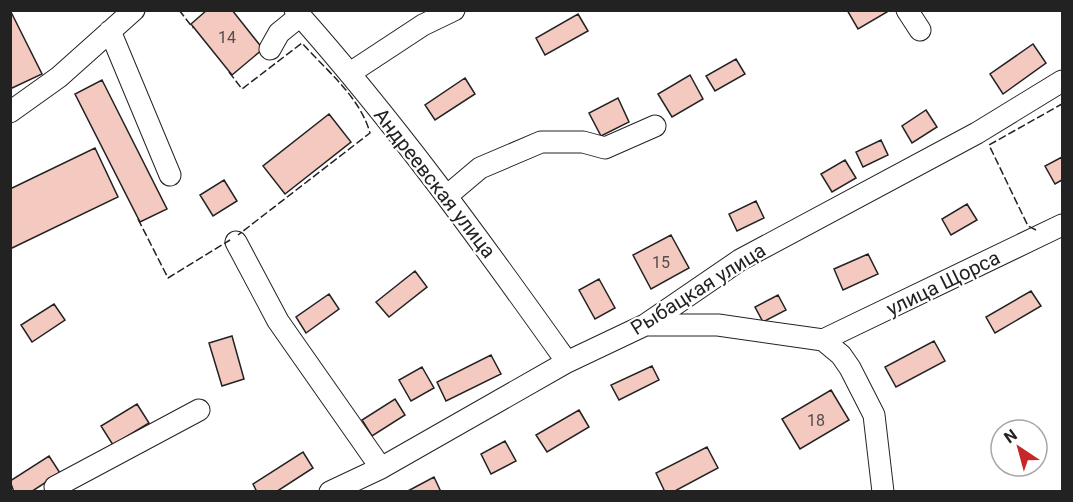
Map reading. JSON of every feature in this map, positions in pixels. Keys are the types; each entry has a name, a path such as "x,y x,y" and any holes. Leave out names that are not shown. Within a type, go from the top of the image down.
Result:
{"street":[{"path":"10,112 59,76 134,10"},
{"path":"350,73 423,25 454,10"},
{"path":"907,10 920,30"},
{"path":"270,50 279,33 297,13"},
{"name":"Андреевская улица","path":"297,13 350,73 448,195 567,362"},
{"path":"110,31 170,175"},
{"name":"Рыбацкая улица","path":"330,492 381,468 567,362 645,325 740,260 977,133 1062,81"},
{"path":"448,195 480,168 541,142 583,142 605,148 655,126"},
{"name":"улица Щорса","path":"823,340 1062,225"},
{"path":"236,242 278,321 381,468"},
{"path":"645,325 718,325 823,340 841,355 850,368 874,415 882,492"},
{"path":"55,487 199,410"}],"building":[{"path":"10,10 42,74 10,89"},
{"path":"207,10 232,10 263,49 232,75 191,24"},
{"path":"847,10 886,10 887,12 858,29"},
{"path":"578,14 588,31 545,55 536,38"},
{"path":"1033,44 1046,63 1003,94 990,74"},
{"path":"736,59 745,74 715,91 706,76"},
{"path":"690,75 703,99 672,117 658,94"},
{"path":"465,78 475,94 435,120 425,105"},
{"path":"102,80 167,209 140,222 75,94"},
{"path":"618,98 629,122 601,136 589,113"},
{"path":"926,110 937,127 912,143 902,126"},
{"path":"329,114 351,142 285,194 263,166"},
{"path":"881,140 888,155 863,167 856,152"},
{"path":"95,148 118,197 10,249 10,189"},
{"path":"1062,157 1062,180 1055,184 1045,166"},
{"path":"845,160 856,178 832,192 821,174"},
{"path":"224,180 237,201 213,216 200,195"},
{"path":"756,201 764,218 737,231 729,214"},
{"path":"967,204 977,220 951,235 942,219"},
{"path":"671,235 689,268 651,289 633,255"},
{"path":"868,254 878,274 843,290 834,269"},
{"path":"415,271 427,287 389,317 376,302"},
{"path":"599,279 615,308 595,319 579,290"},
{"path":"1031,291 1041,306 995,333 986,317"},
{"path":"329,294 339,309 306,333 296,317"},
{"path":"778,295 786,310 763,322 755,307"},
{"path":"54,304 65,320 32,342 21,325"},
{"path":"232,336 244,379 222,386 209,343"},
{"path":"934,341 945,361 896,387 885,367"},
{"path":"491,355 501,374 446,401 437,382"},
{"path":"652,366 659,380 619,400 611,385"},
{"path":"422,367 434,388 411,401 399,380"},
{"path":"831,390 849,420 800,449 782,419"},
{"path":"395,399 405,415 372,436 362,420"},
{"path":"137,404 149,423 113,445 101,426"},
{"path":"579,410 589,427 547,452 536,435"},
{"path":"505,441 516,461 491,474 481,454"},
{"path":"707,447 718,468 673,492 665,492 656,473"},
{"path":"303,452 313,468 276,492 257,492 253,484"},
{"path":"49,456 60,473 31,492 14,492 10,481"},
{"path":"434,477 441,492 406,492"}],"fence":[{"path":"179,10 193,28"},
{"path":"229,72 242,89 302,43 351,96 370,133 238,235"},
{"path":"1036,230 1028,226 989,145 1062,104"},
{"path":"138,219 168,278 230,240"}]}
